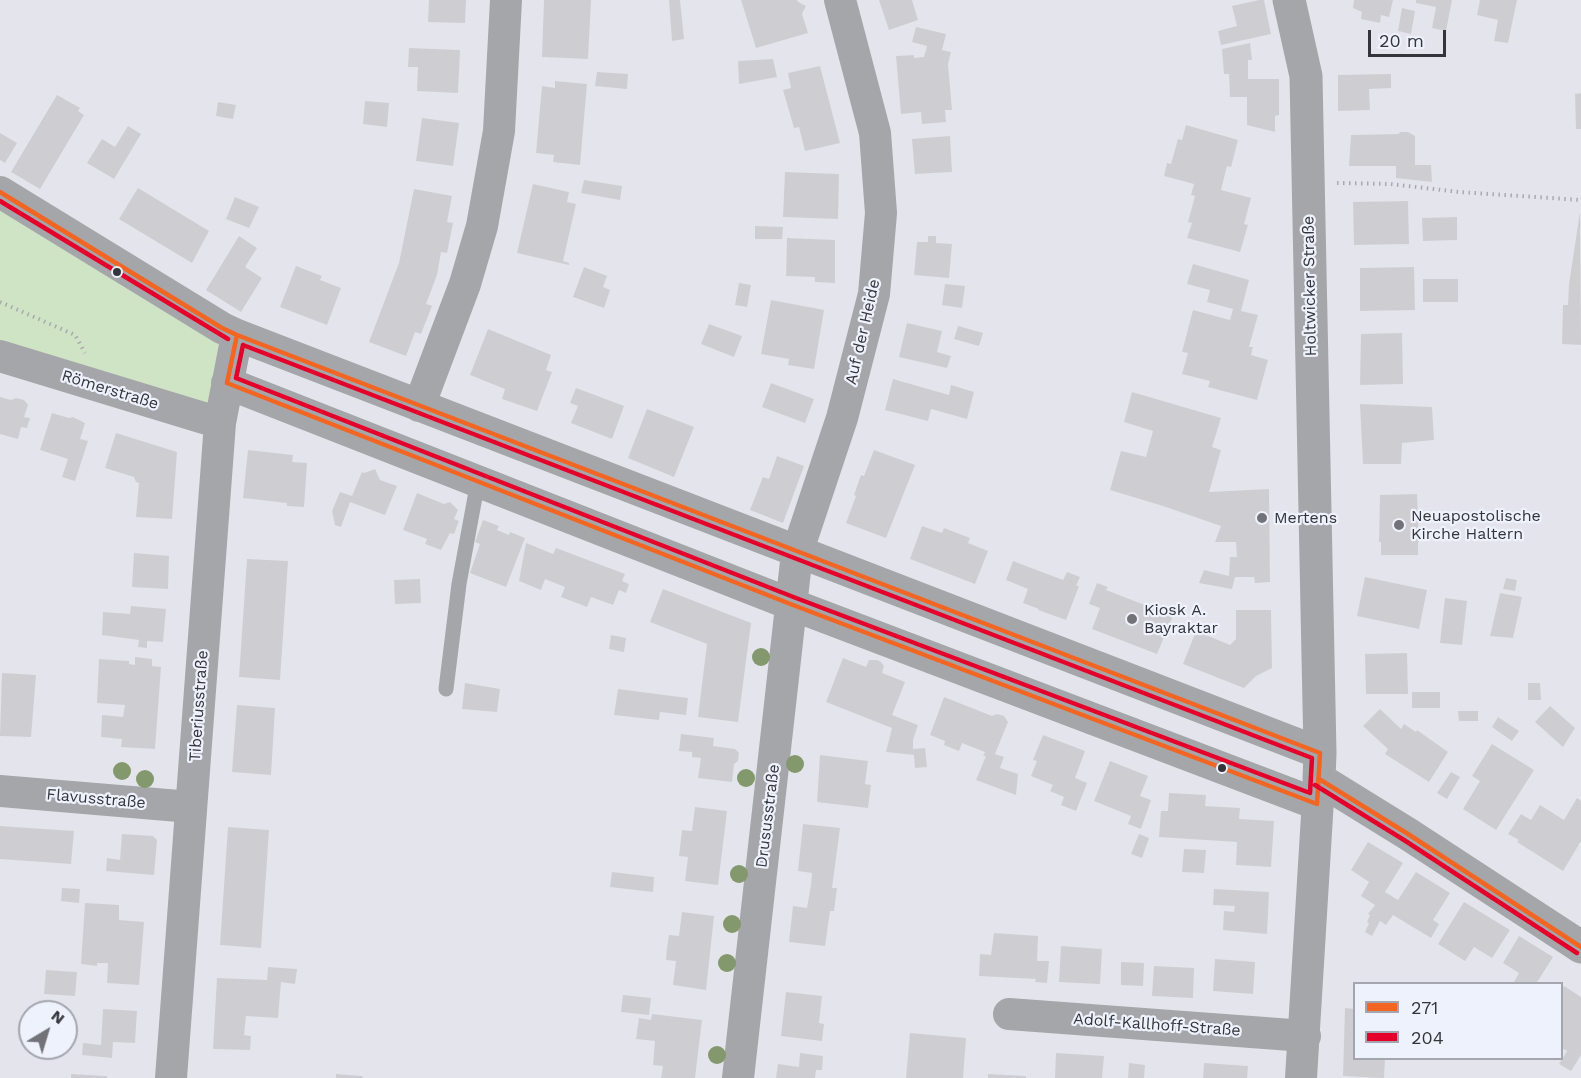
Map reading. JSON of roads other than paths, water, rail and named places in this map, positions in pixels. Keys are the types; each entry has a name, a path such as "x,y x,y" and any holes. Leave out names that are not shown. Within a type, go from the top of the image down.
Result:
{"street":[{"path":"419,406 465,284 482,226 499,131 506,0"},
{"name":"Auf der Heide","path":"797,553 843,418 874,294 880,213 875,133 840,0"},
{"name":"Holtwicker Straße","path":"1289,0 1306,76 1319,779 1301,1078"},
{"path":"0,192 237,335 797,553 1319,779 1581,947"},
{"name":"Tiberiusstraße","path":"171,1078 220,423 237,335"},
{"name":"Römerstraße","path":"0,356 220,423"},
{"path":"227,383 793,605 1319,779"},
{"name":"Drususstraße","path":"738,1078 793,605 797,553"},
{"name":"Flavusstraße","path":"0,791 191,807"},
{"name":"Adolf-Kallhoff-Straße","path":"1009,1014 1305,1036"}],"lane":[{"path":"446,689 459,584 478,481"}],"place":[{"name":"Mertens","path":"1262,518"},
{"name":"Neuapostolische Kirche Haltern","path":"1399,525"},
{"name":"Kiosk A. Bayraktar","path":"1132,619"}]}
